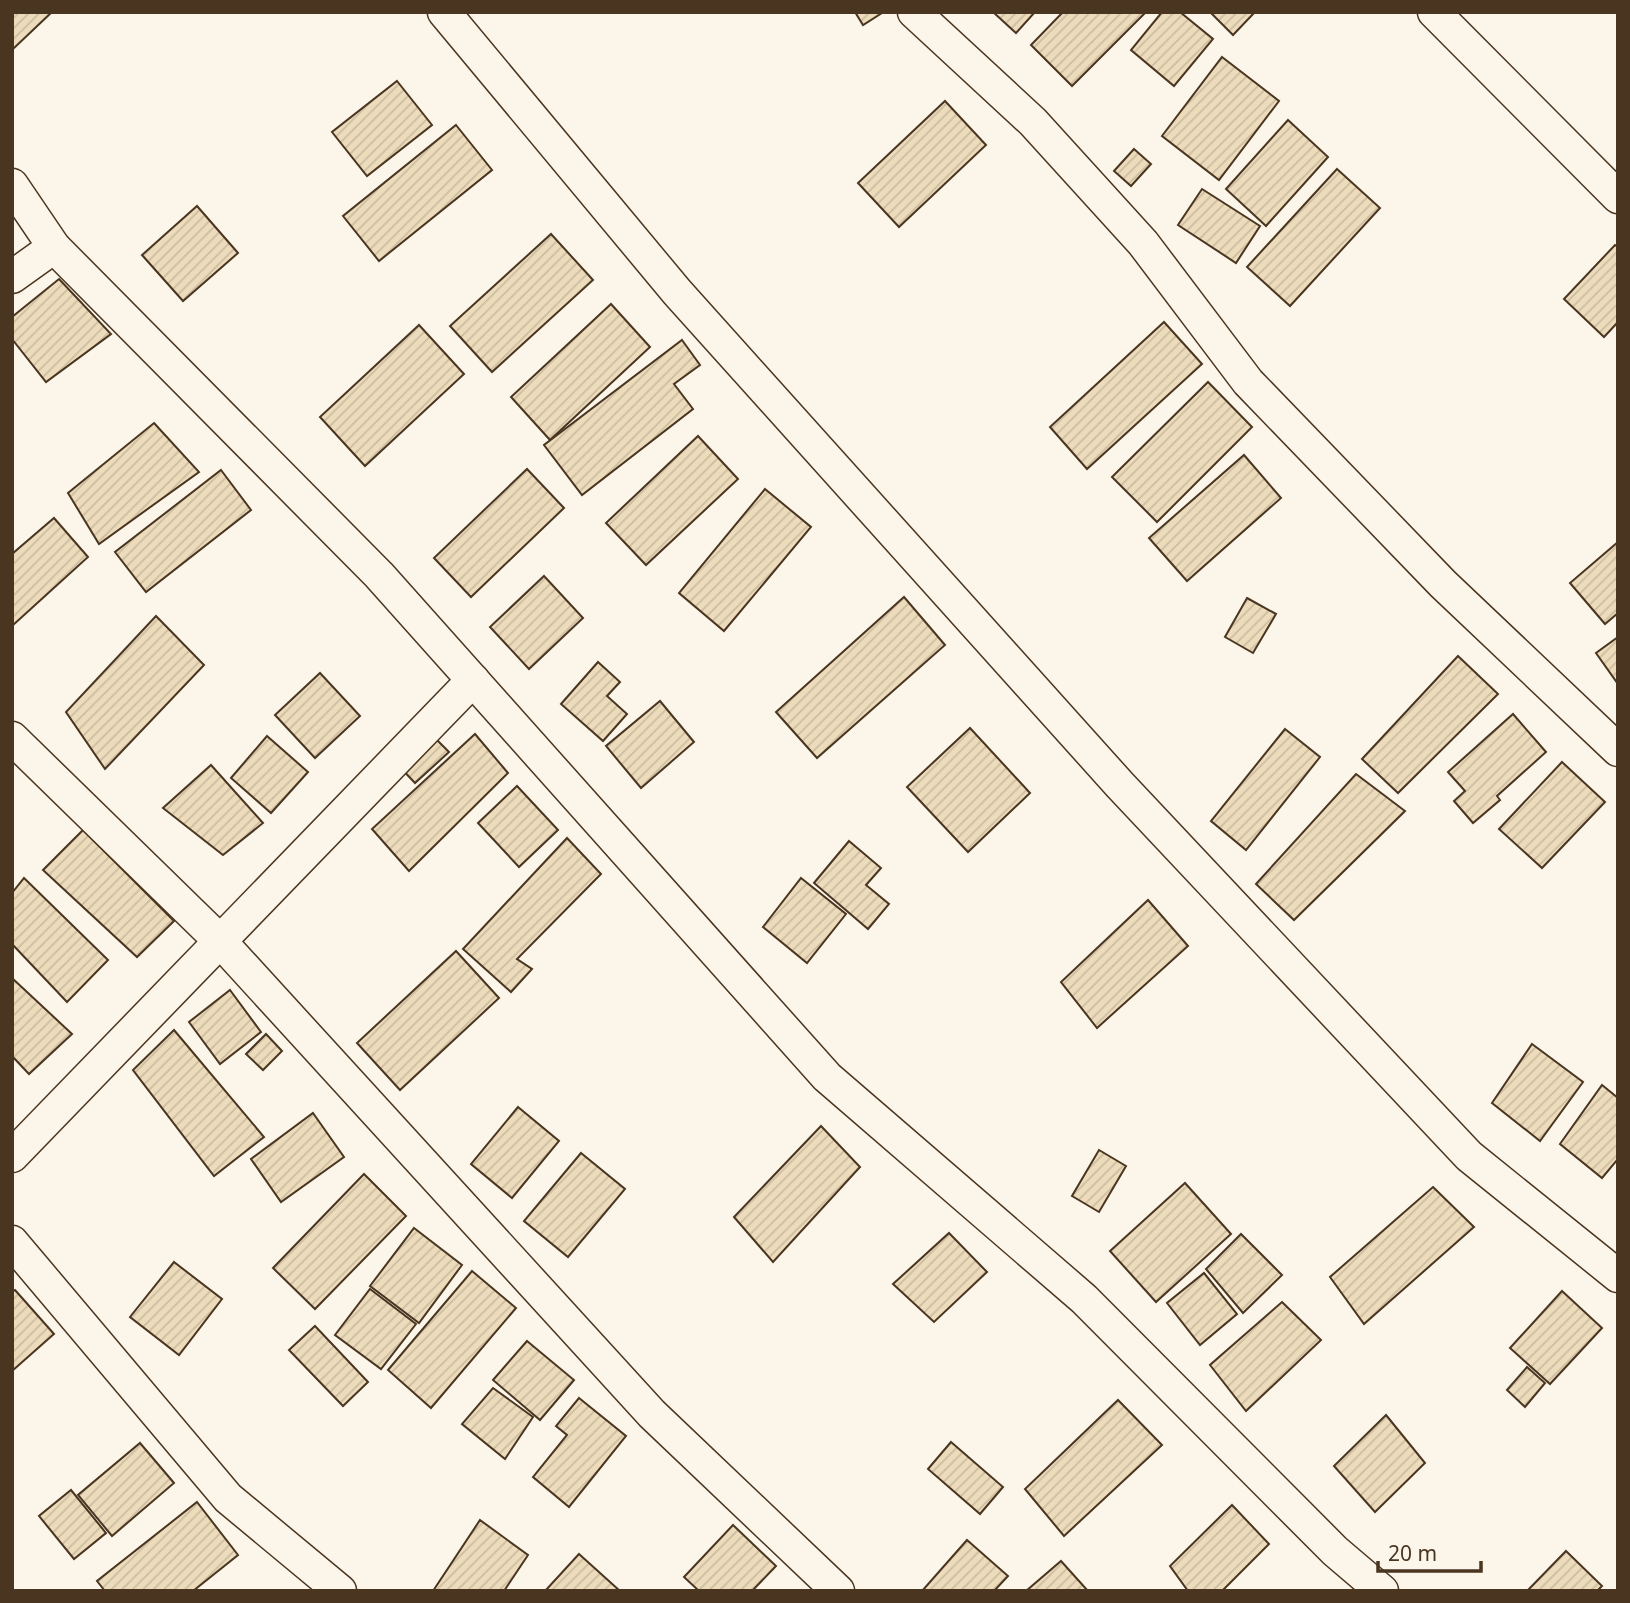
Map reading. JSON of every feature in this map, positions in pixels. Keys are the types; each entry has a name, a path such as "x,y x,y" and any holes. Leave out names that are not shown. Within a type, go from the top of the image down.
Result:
{"street":[{"path":"444,12 677,292 1120,785 1469,1156 1618,1276"},
{"path":"914,12 1033,122 1143,243 1248,382 1443,584 1618,750"},
{"path":"1434,12 1618,197"},
{"path":"12,185 54,247 369,565 827,1077 1084,1299 1335,1551 1382,1591"},
{"path":"12,277 54,247"},
{"path":"12,1156 472,680"},
{"path":"12,738 220,941 652,1414 838,1591"},
{"path":"12,1242 228,1498 340,1591"}],"building":[{"path":"12,12 52,12 13,49"},
{"path":"855,12 882,12 882,13 863,25"},
{"path":"993,12 1035,12 1016,33"},
{"path":"1063,12 1146,12 1072,86 1031,45"},
{"path":"1162,12 1180,12 1213,39 1174,86 1131,50"},
{"path":"1210,12 1255,12 1233,35"},
{"path":"1222,57 1279,101 1219,180 1162,136"},
{"path":"397,81 432,125 367,176 332,132"},
{"path":"945,101 986,145 899,227 858,183"},
{"path":"1288,120 1328,157 1266,226 1226,189"},
{"path":"456,125 492,170 379,261 343,216"},
{"path":"1134,149 1151,164 1131,186 1114,171"},
{"path":"1337,169 1380,208 1290,306 1247,267"},
{"path":"1202,189 1260,226 1236,263 1178,225"},
{"path":"197,206 238,253 183,301 142,255"},
{"path":"551,234 593,280 492,372 450,326"},
{"path":"1615,245 1618,247 1618,322 1604,337 1564,299"},
{"path":"59,279 111,334 46,382 12,339 12,317"},
{"path":"611,304 650,347 550,440 511,397"},
{"path":"1164,322 1202,364 1087,469 1050,427"},
{"path":"419,325 464,374 365,466 320,417"},
{"path":"682,340 700,365 674,384 693,409 582,495 544,445"},
{"path":"1208,382 1252,427 1157,522 1112,477"},
{"path":"154,423 199,472 99,544 68,493"},
{"path":"698,436 738,479 646,565 606,523"},
{"path":"1244,455 1281,498 1187,581 1149,538"},
{"path":"527,469 564,508 471,597 434,558"},
{"path":"221,470 251,510 146,592 115,552"},
{"path":"765,489 811,527 724,631 679,593"},
{"path":"54,518 88,557 12,626 12,554"},
{"path":"1618,542 1618,613 1605,624 1570,583"},
{"path":"544,576 583,618 529,669 490,627"},
{"path":"904,597 945,645 817,758 776,712"},
{"path":"1247,598 1276,614 1253,653 1225,637"},
{"path":"156,616 204,665 105,769 66,712"},
{"path":"1618,637 1618,684 1596,653"},
{"path":"1458,656 1498,694 1398,793 1362,759"},
{"path":"598,662 620,682 607,696 627,714 603,741 561,704"},
{"path":"320,673 360,716 315,758 275,715"},
{"path":"660,701 694,742 641,788 606,746"},
{"path":"1513,714 1546,752 1497,796 1500,800 1473,823 1454,801 1465,791 1448,772"},
{"path":"970,728 1030,793 968,852 907,787"},
{"path":"1285,729 1320,757 1246,850 1211,821"},
{"path":"431,734 449,752 415,783 398,765"},
{"path":"475,734 508,773 409,871 372,829"},
{"path":"267,736 308,772 271,813 231,778"},
{"path":"1562,762 1605,802 1542,868 1499,829"},
{"path":"211,765 263,823 223,855 163,808"},
{"path":"1356,774 1405,811 1294,920 1256,884"},
{"path":"517,786 558,830 519,867 478,823"},
{"path":"83,830 174,921 137,957 43,870"},
{"path":"567,838 601,874 517,959 532,969 511,992 463,949"},
{"path":"849,841 881,868 866,885 889,904 868,929 814,883"},
{"path":"24,878 108,960 67,1002 12,944 12,893"},
{"path":"801,878 846,914 807,963 763,927"},
{"path":"1148,900 1188,946 1097,1028 1061,982"},
{"path":"456,951 499,998 400,1090 357,1043"},
{"path":"12,978 72,1034 29,1074 12,1056"},
{"path":"230,990 261,1032 220,1064 189,1022"},
{"path":"174,1030 264,1137 214,1176 133,1070"},
{"path":"266,1034 282,1051 263,1070 246,1054"},
{"path":"1532,1044 1583,1082 1540,1141 1492,1103"},
{"path":"1602,1085 1618,1098 1618,1159 1602,1178 1560,1144"},
{"path":"518,1107 559,1141 512,1198 471,1164"},
{"path":"313,1113 344,1157 281,1202 251,1159"},
{"path":"821,1126 860,1167 773,1262 734,1217"},
{"path":"1099,1150 1126,1166 1099,1212 1072,1196"},
{"path":"581,1153 625,1189 568,1257 524,1221"},
{"path":"364,1174 406,1216 315,1309 273,1268"},
{"path":"1185,1183 1231,1234 1156,1302 1110,1251"},
{"path":"1433,1187 1474,1227 1364,1324 1330,1277"},
{"path":"414,1228 462,1265 419,1323 370,1286"},
{"path":"949,1233 987,1272 934,1322 893,1284"},
{"path":"1241,1234 1282,1275 1243,1313 1206,1269"},
{"path":"174,1262 222,1299 179,1355 130,1317"},
{"path":"472,1271 516,1308 431,1408 388,1370"},
{"path":"1204,1273 1237,1314 1200,1345 1167,1303"},
{"path":"370,1289 416,1324 381,1369 335,1335"},
{"path":"15,1290 54,1334 12,1371 12,1292"},
{"path":"1562,1291 1602,1328 1550,1384 1510,1348"},
{"path":"1282,1302 1321,1340 1246,1411 1210,1365"},
{"path":"315,1326 368,1382 343,1406 289,1350"},
{"path":"527,1341 574,1380 540,1420 493,1380"},
{"path":"1527,1367 1545,1383 1525,1407 1507,1390"},
{"path":"493,1388 533,1417 505,1459 462,1424"},
{"path":"579,1398 626,1436 569,1507 533,1477 567,1435 556,1426"},
{"path":"1118,1400 1162,1445 1064,1536 1025,1489"},
{"path":"1386,1415 1425,1463 1375,1512 1334,1466"},
{"path":"951,1442 1003,1487 980,1514 928,1469"},
{"path":"140,1443 174,1483 112,1536 78,1495"},
{"path":"71,1490 106,1533 74,1559 39,1516"},
{"path":"197,1502 238,1555 193,1591 105,1591 97,1581"},
{"path":"1232,1505 1269,1544 1222,1591 1188,1591 1170,1566"},
{"path":"480,1520 528,1555 504,1591 433,1591"},
{"path":"733,1525 776,1566 752,1591 699,1591 684,1577"},
{"path":"967,1540 1008,1576 994,1591 922,1591"},
{"path":"1566,1551 1602,1586 1597,1591 1527,1591"},
{"path":"579,1554 620,1591 545,1591"},
{"path":"1061,1561 1088,1591 1026,1591"}]}
